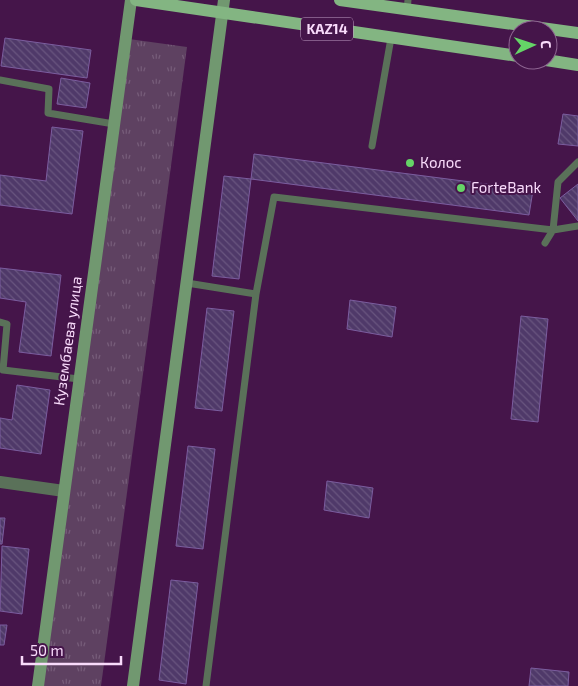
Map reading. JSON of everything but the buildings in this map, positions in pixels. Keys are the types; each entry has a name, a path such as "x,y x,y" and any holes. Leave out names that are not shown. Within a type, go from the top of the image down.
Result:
{"main road":[{"name":"KAZ14","path":"136,0 508,55"},
{"name":"KAZ14","path":"340,0 408,5 578,33"},
{"path":"558,62 578,65"}],"street":[{"name":"Кузембаева улица","path":"38,686 131,0"},
{"path":"133,686 224,0"},
{"path":"0,482 64,491"}],"lane":[{"path":"372,146 391,38"},
{"path":"0,80 48,89 48,113 114,124"},
{"path":"545,243 553,230 558,182 578,162"},
{"path":"206,686 256,294 274,197 553,230 578,226"},
{"path":"187,283 256,294"},
{"path":"0,322 7,324 3,370 0,378"},
{"path":"3,370 79,379"}],"green space":[{"path":"129,39 187,47 101,686 40,686"}],"place":[{"name":"Колос","path":"410,163"},
{"name":"ForteBank","path":"461,188"}]}
